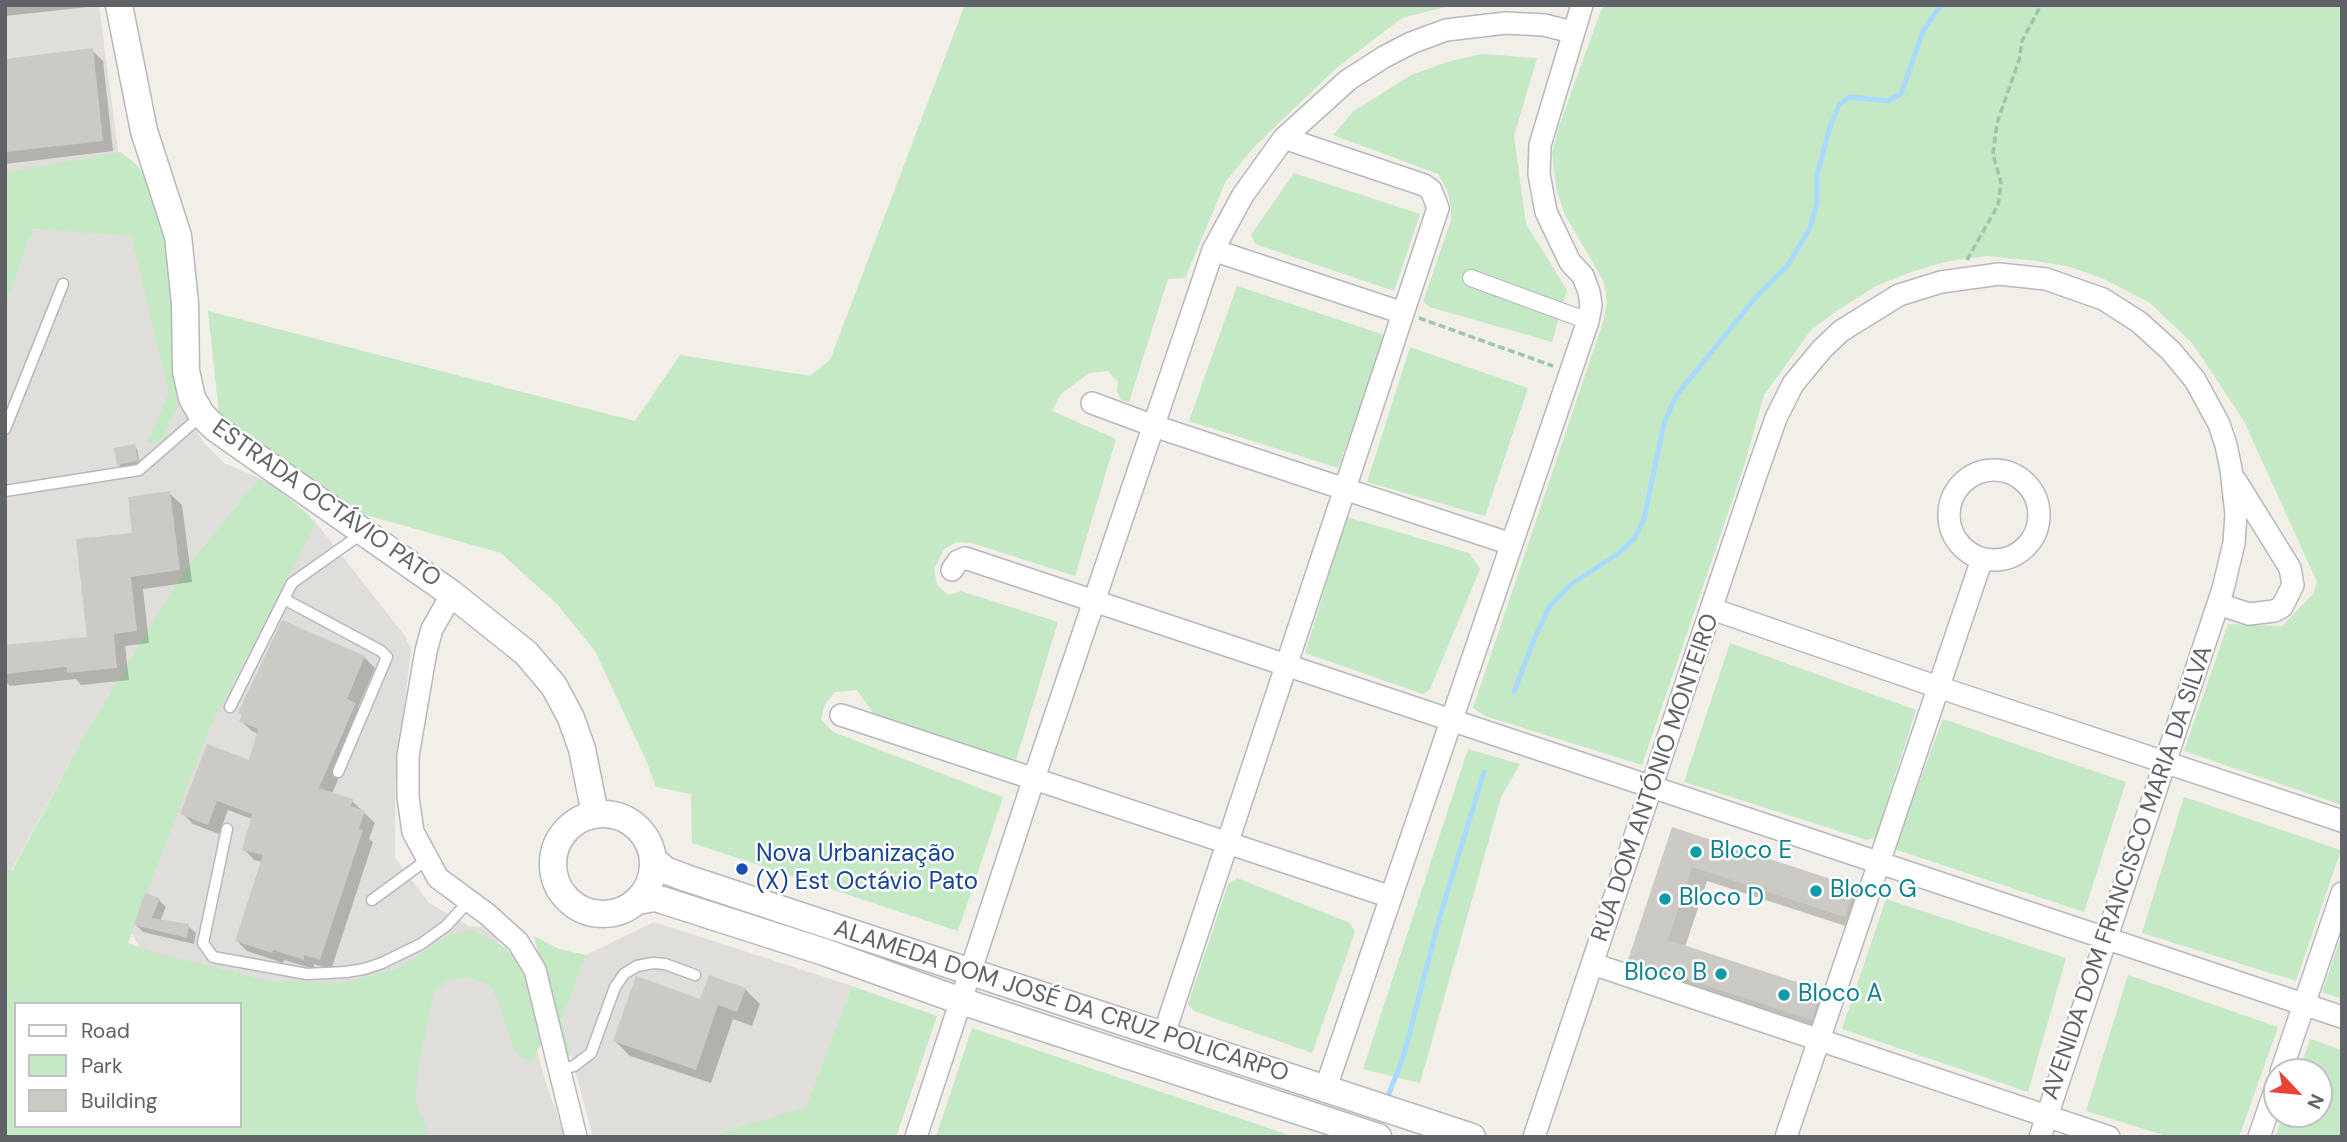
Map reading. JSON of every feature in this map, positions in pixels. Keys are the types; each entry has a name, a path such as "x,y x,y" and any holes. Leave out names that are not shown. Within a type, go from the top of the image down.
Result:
{"street":[{"name":"ESTRADA OCTÁVIO PATO","path":"119,5 150,156 167,198 178,236 184,284 188,386 202,415 215,428 452,594 526,653 554,686 572,718 582,750 595,814"},
{"path":"1325,1090 1588,321 1590,292 1583,276 1570,262 1546,212 1539,174 1540,145 1582,5"},
{"path":"916,1137 1213,250 1243,195 1284,138 1348,80 1412,43 1446,30 1506,23 1544,25 1573,32"},
{"path":"1163,1037 1438,208 1431,190 1413,180 1284,138"},
{"path":"1213,250 1404,313"},
{"name":"RUA DOM ANTÓNIO MONTEIRO","path":"1534,1137 1776,418 1793,384 1822,349 1841,331 1899,295 1960,278 2000,275 2046,279 2103,299 2139,322 2171,351 2207,398 2226,445 2232,475"},
{"path":"1471,278 1588,321"},
{"path":"1092,403 1511,544"},
{"path":"1994,469 2009,472 2023,479 2033,491 2039,505 2035,535 2025,548 2013,556 1998,560 1982,559 1969,553 1951,530 1951,502 1957,489 1967,478 1994,469"},
{"path":"2217,607 2249,614 2274,611 2282,607 2293,585 2290,568 2232,475"},
{"name":"AVENIDA DOM FRANCISCO MARIA DA SILVA","path":"2040,1137 2230,568 2236,514 2232,475"},
{"path":"952,570 958,561 965,558 2342,1017"},
{"path":"1787,1137 1982,559"},
{"name":"ESTRADA OCTÁVIO PATO","path":"452,594 432,629 426,651 408,756 408,797 413,832 438,878 488,914 518,942 535,970 576,1137"},
{"path":"1713,609 2342,821"},
{"path":"841,715 1391,897"},
{"path":"595,814 607,814 629,821 646,838 654,860 650,884 638,901 629,908 609,915 588,913 569,902 556,884 553,861 559,840 574,823 595,814"},
{"name":"ALAMEDA DOM JOSÉ DA CRUZ POLICARPO","path":"654,860 665,870 686,878 1406,1116 1441,1132 1470,1137"},
{"path":"2286,1058 2342,893"},
{"name":"ALAMEDA DOM JOSÉ DA CRUZ POLICARPO","path":"638,901 647,898 662,900 1378,1137"},
{"path":"1593,964 2109,1137"}],"lane":[{"path":"5,429 63,284"},
{"path":"5,491 139,470 202,415"},
{"path":"230,707 292,583 364,532"},
{"path":"284,599 387,657 338,772"},
{"path":"227,829 203,943 213,957 307,975 355,971 382,964 421,944 446,926 469,901"},
{"path":"372,900 428,859"},
{"path":"559,1070 574,1066 591,1054 615,987 624,974 637,966 653,963 665,964 695,975"}],"path":[{"path":"1960,278 1970,251 1998,205 2001,183 1993,154 1997,123 2019,60 2022,41 2041,5"},
{"path":"1404,313 1571,372"}],"shaded area":[{"path":"5,5 99,5 120,167 5,180"},
{"path":"33,229 132,235 172,386 203,442 224,463 259,478 185,569 83,738 11,871 5,868 5,308"},
{"path":"313,519 405,636 411,650 395,783 395,858 429,903 469,926 482,927 496,938 520,977 543,1074 565,1137 414,1137 302,1016 147,959 127,926 201,729"},
{"path":"654,922 852,986 806,1108 707,1137 593,1137 562,1021 586,955"}],"green space":[{"path":"962,5 1453,5 1402,18 1334,70 1255,146 1226,181 1185,278 1168,279 1129,402 1121,400 1117,392 1118,382 1108,371 1089,373 1061,394 1052,411 1116,439 1075,576 972,543 957,542 944,549 934,569 937,585 948,595 961,591 1058,622 1016,760 874,714 857,690 835,692 825,704 821,719 833,732 1003,797 958,931 692,843 691,794 656,787 595,651 557,604 501,553 327,504 231,427 219,414 208,311 635,421 680,355 810,376 830,360 964,7"},
{"path":"1603,5 2342,5 2342,805 2184,751 2228,624 2282,626 2313,594 2317,582 2244,421 2193,344 2150,303 2104,279 2071,267 2036,261 1988,256 1949,261 1914,271 1878,285 1811,330 1764,395 1744,466 1642,765 1485,716 1473,708 1604,319 1607,302 1604,282 1565,215 1557,192 1552,153 1559,126"},
{"path":"1482,54 1537,58 1514,136 1526,224 1567,290 1552,342 1430,307 1423,302 1451,220 1447,190 1438,174 1333,135 1354,111 1411,75 1447,62"},
{"path":"121,152 138,166 156,201 171,264 178,405 160,441 147,442 169,393 131,236 33,229 5,308 5,173"},
{"path":"1294,173 1420,214 1394,291 1255,244 1251,235"},
{"path":"1237,286 1387,336 1338,468 1189,421"},
{"path":"1410,347 1528,388 1485,516 1367,482"},
{"path":"259,478 272,485 309,515 315,525 209,729 128,943 153,952 268,981 343,983 399,968 449,935 472,930 503,946 513,956 531,988 543,1041 531,1061 522,1058 514,1050 490,984 467,977 447,981 434,992 419,1063 415,1097 429,1137 5,1137 5,868 12,871 83,738 185,569"},
{"path":"1347,517 1469,553 1480,569 1430,689 1423,694 1305,653"},
{"path":"1730,643 1916,710 1875,838 1867,840 1684,782"},
{"path":"1943,719 2126,782 2084,912 1894,849"},
{"path":"1468,749 1520,764 1501,797 1420,1083 1363,1069"},
{"path":"2184,797 2341,850 2296,981 2142,933"},
{"path":"1237,878 1350,923 1355,932 1312,1053 1194,1011 1188,1004 1228,884"},
{"path":"1886,899 2066,958 2028,1092 1842,1029"},
{"path":"2342,934 2342,999 2322,992"},
{"path":"534,936 559,949 586,955 562,1021 571,1055 563,1058"},
{"path":"2128,975 2278,1027 2267,1058 2263,1058 2263,1069 2239,1137 2170,1137 2086,1111"},
{"path":"852,986 937,1016 896,1137 707,1137 806,1107"},
{"path":"972,1028 1295,1137 936,1137"},
{"path":"2310,1039 2342,1050 2342,1137 2275,1137 2279,1128 2333,1128 2333,1058 2304,1058"}],"building":[{"path":"93,48 103,141 5,152 5,59"},
{"path":"135,444 138,461 117,465 114,448"},
{"path":"170,491 180,570 131,577 137,631 114,634 117,668 67,673 66,667 5,674 5,645 87,637 76,539 132,533 128,497"},
{"path":"282,620 365,656 347,699 356,703 319,788 353,799 351,806 365,811 359,829 363,830 320,960 304,955 304,960 273,950 272,953 235,941 263,855 242,850 252,814 217,801 208,825 180,814 207,744 249,760 258,729 239,721 242,715 238,713"},
{"path":"1672,827 1855,887 1845,917 1692,867 1668,940 1821,990 1812,1020 1628,960"},
{"path":"145,893 160,898 152,918 189,924 187,938 134,925"},
{"path":"709,975 746,988 737,1012 718,1005 696,1070 613,1041 636,976 700,999"}],"waterway":[{"path":"1514,692 1550,606 1570,585 1619,553 1634,539 1644,519 1664,423 1676,396 1756,297 1788,265 1810,228 1817,203 1817,175 1839,105 1849,97 1888,101 1901,94 1923,31 1941,5"},
{"path":"1386,1101 1403,1058 1440,916 1484,772"}],"place":[{"name":"Bloco E","path":"1696,852"},
{"name":"Nova Urbanização (X) Est Octávio Pato","path":"742,869"},
{"name":"Bloco G","path":"1816,891"},
{"name":"Bloco D","path":"1665,899"},
{"name":"Bloco B","path":"1721,974"},
{"name":"Bloco A","path":"1784,995"}]}
